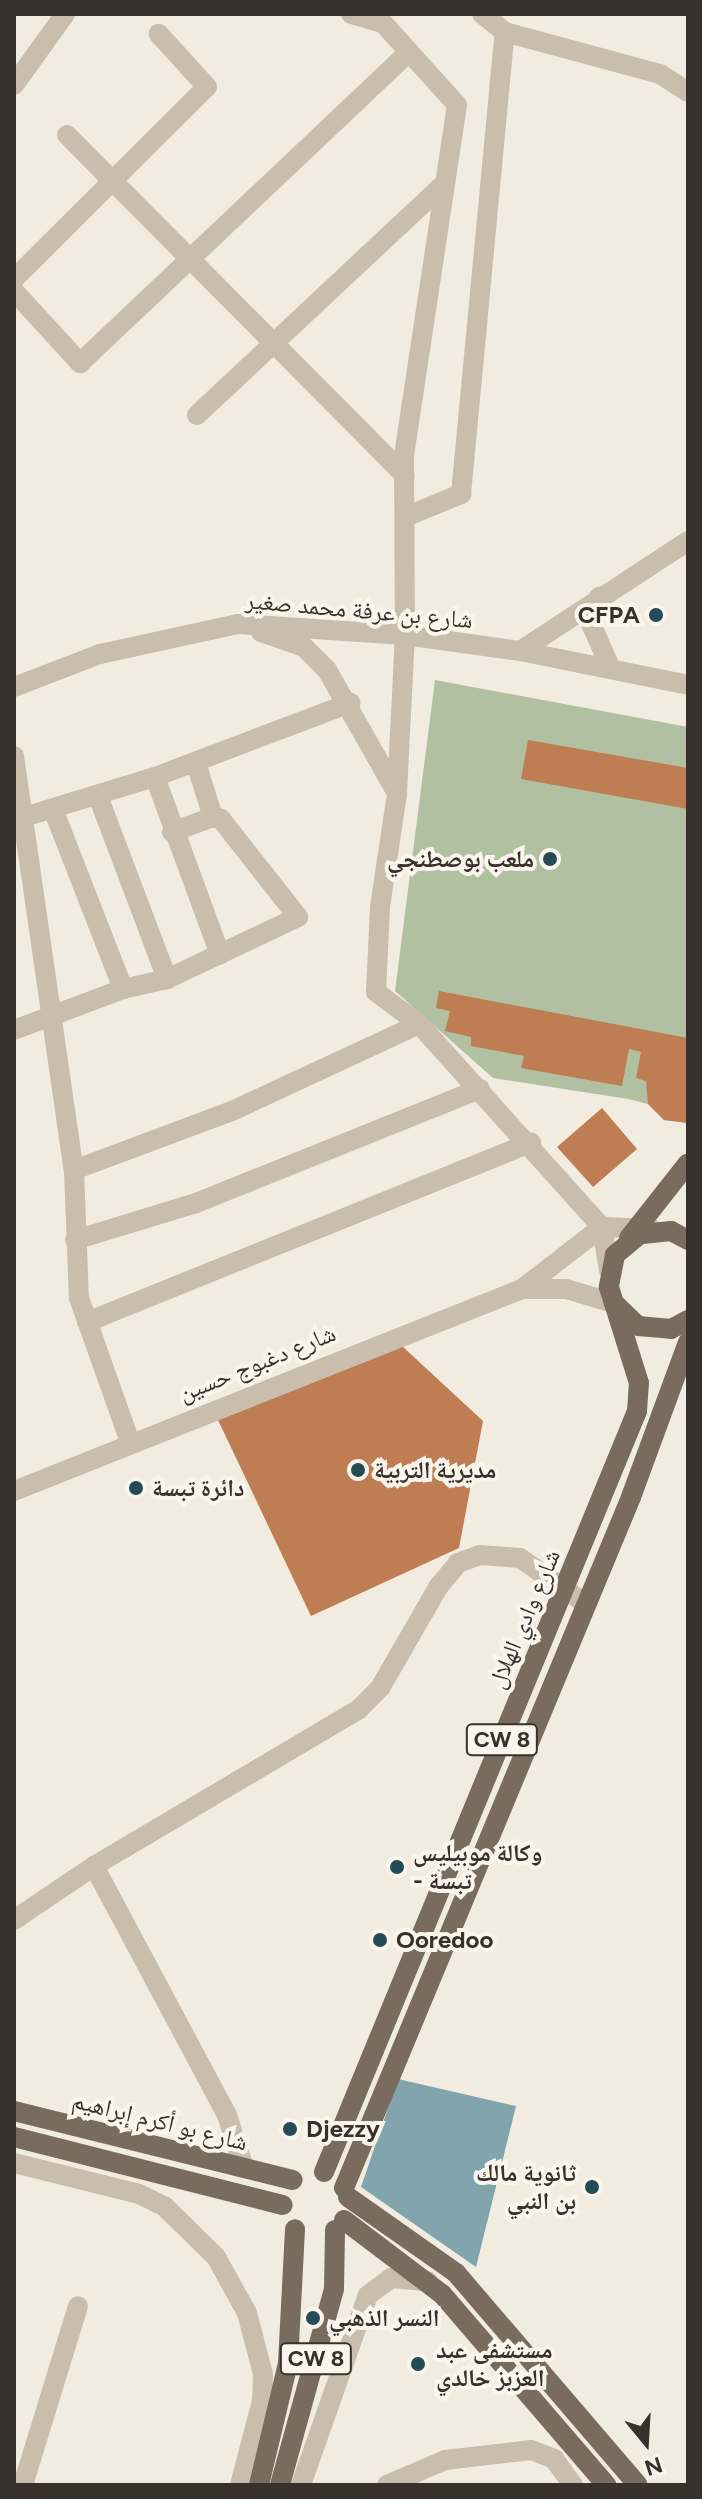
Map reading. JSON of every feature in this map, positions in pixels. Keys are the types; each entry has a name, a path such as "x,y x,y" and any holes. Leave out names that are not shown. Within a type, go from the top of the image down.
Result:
{"main road":[{"path":"609,1270 640,1233 688,1163"},
{"path":"640,1233 688,1240"},
{"name":"شارع وادي الهلال","path":"324,2172 565,1588 640,1396 614,1303 609,1270"},
{"path":"614,1303 638,1326 654,1330 688,1320"},
{"name":"CW 8","path":"346,2193 586,1604 688,1342"},
{"name":"شارع بو أكرم إبراهيم","path":"14,2111 293,2180"},
{"path":"14,2137 283,2205"},
{"path":"340,2225 315,2237 295,2229 283,2205 293,2180 324,2172 346,2193 456,2273 638,2485"},
{"path":"340,2225 346,2193"},
{"path":"340,2225 428,2281 606,2485"},
{"name":"CW 8","path":"280,2485 334,2289 340,2225"},
{"name":"CW 8","path":"247,2483 271,2441 292,2330 295,2229"}],"street":[{"path":"14,85 65,14"},
{"path":"351,14 383,23 457,105 404,454 405,635 397,794 380,907 376,992 419,1024 531,1143 602,1227 609,1270"},
{"path":"482,14 505,32 660,74 688,92"},
{"path":"405,517 461,494 505,32"},
{"path":"14,279 114,183 207,87 159,34"},
{"path":"14,291 80,363 409,52"},
{"path":"67,135 405,475"},
{"path":"197,415 445,183"},
{"path":"520,651 688,541"},
{"path":"599,597 592,626 611,669"},
{"path":"238,624 304,647 350,703 397,794"},
{"name":"شارع بن عرفة محمد صغير","path":"14,687 100,654 238,624 405,635 520,651 688,685"},
{"name":"شارع بن عرفة محمد صغير","path":"611,669 688,694"},
{"path":"20,819 196,763 350,703"},
{"path":"14,756 20,819 74,1170 79,1298 130,1442"},
{"path":"196,763 213,817"},
{"path":"155,777 172,832 220,955"},
{"path":"98,796 167,979"},
{"path":"53,809 123,989"},
{"path":"14,1030 123,989 167,979 298,917 221,819 213,817 172,832"},
{"path":"74,1170 232,1111 419,1024"},
{"path":"75,1240 196,1203 480,1089"},
{"path":"87,1322 531,1143"},
{"path":"522,1289 602,1227 640,1233"},
{"path":"522,1289 566,1289 614,1303"},
{"name":"شارع دغبوج حسين","path":"14,1491 130,1442 522,1289"},
{"path":"14,1920 94,1866 359,1709 387,1678 439,1586 458,1563 480,1555 520,1558 586,1604"},
{"path":"94,1866 227,2115 244,2168"},
{"path":"14,2163 139,2194 164,2206 192,2227 233,2284 258,2343 262,2401 271,2441"},
{"path":"301,2485 368,2295 391,2278 428,2281"},
{"path":"23,2485 78,2306"},
{"path":"247,2483 262,2401"},
{"path":"387,2485 445,2460 531,2450 554,2459 573,2485"}],"green space":[{"name":"ملعب بوصطنجي","path":"435,680 688,727 688,1123 664,1120 648,1104 628,1099 493,1078 395,991"}],"water":[{"path":"398,2079 516,2106 476,2267 361,2187"}],"building":[{"path":"528,740 688,768 688,809 521,779"},
{"path":"439,991 688,1038 688,1123 664,1120 648,1104 646,1081 636,1078 641,1052 629,1049 622,1086 521,1068 524,1056 471,1046 471,1037 445,1031 450,1011 436,1008"},
{"path":"602,1108 637,1149 593,1187 557,1147"},
{"name":"مديرية التربية","path":"402,1346 483,1421 459,1548 311,1616 218,1420"}],"place":[{"name":"CFPA","path":"656,615"},
{"name":"ملعب بوصطنجي","path":"550,859"},
{"name":"مديرية التربية","path":"358,1470"},
{"name":"دائرة تبسة","path":"136,1488"},
{"name":"وكالة موبيليس - تبسة","path":"397,1867"},
{"name":"Ooredoo","path":"380,1940"},
{"name":"Djezzy","path":"290,2129"},
{"name":"ثانوية مالك بن النبي","path":"592,2187"},
{"name":"النسر الذهبي","path":"313,2318"},
{"name":"مستشفى عبد العزبز خالدي","path":"418,2364"}]}
